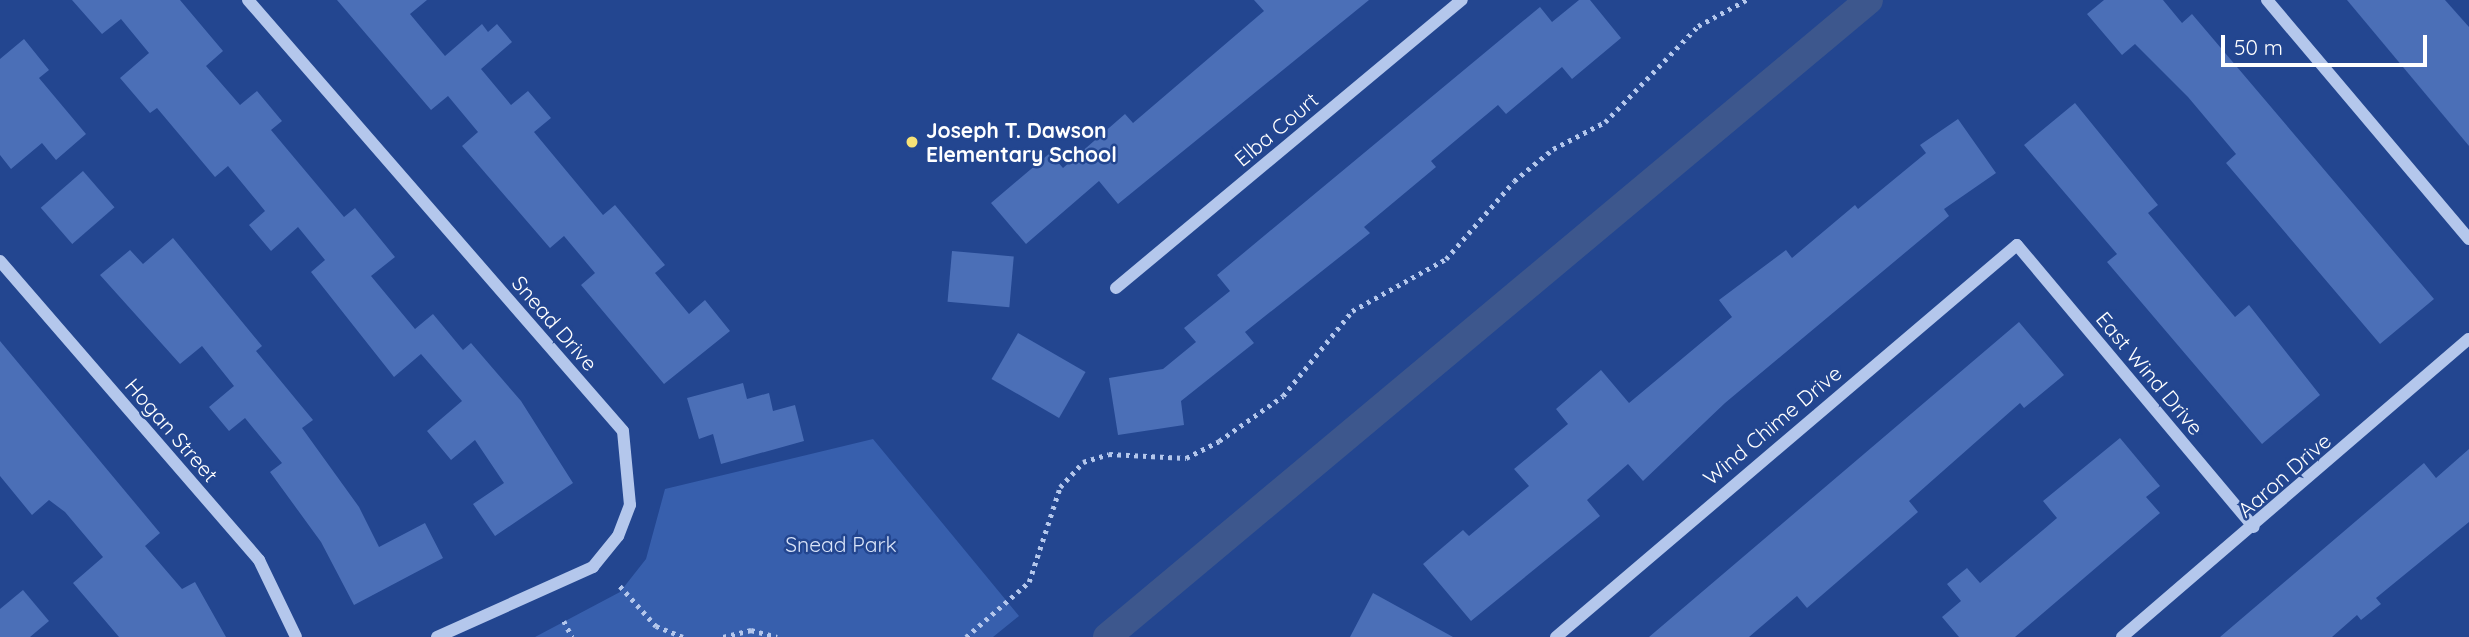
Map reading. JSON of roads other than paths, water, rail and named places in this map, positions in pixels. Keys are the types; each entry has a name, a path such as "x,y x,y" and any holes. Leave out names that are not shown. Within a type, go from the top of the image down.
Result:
{"street":[{"name":"Snead Drive","path":"248,0 623,430 630,505 618,536 593,567 437,637"},
{"name":"Elba Court","path":"1116,288 1462,0"},
{"path":"2267,0 2469,239"},
{"name":"East Wind Drive","path":"2017,245 2254,527"},
{"name":"Wind Chime Drive","path":"1556,637 2017,245"},
{"name":"Hogan Street","path":"0,261 259,559 296,637"},
{"name":"Aaron Drive","path":"2122,637 2254,527 2469,339"}],"waterway":[{"path":"1107,637 1869,0"}],"place":[{"name":"Joseph T. Dawson Elementary School","path":"912,142"}],"park label":[{"name":"Snead Park","path":"841,544"}]}
